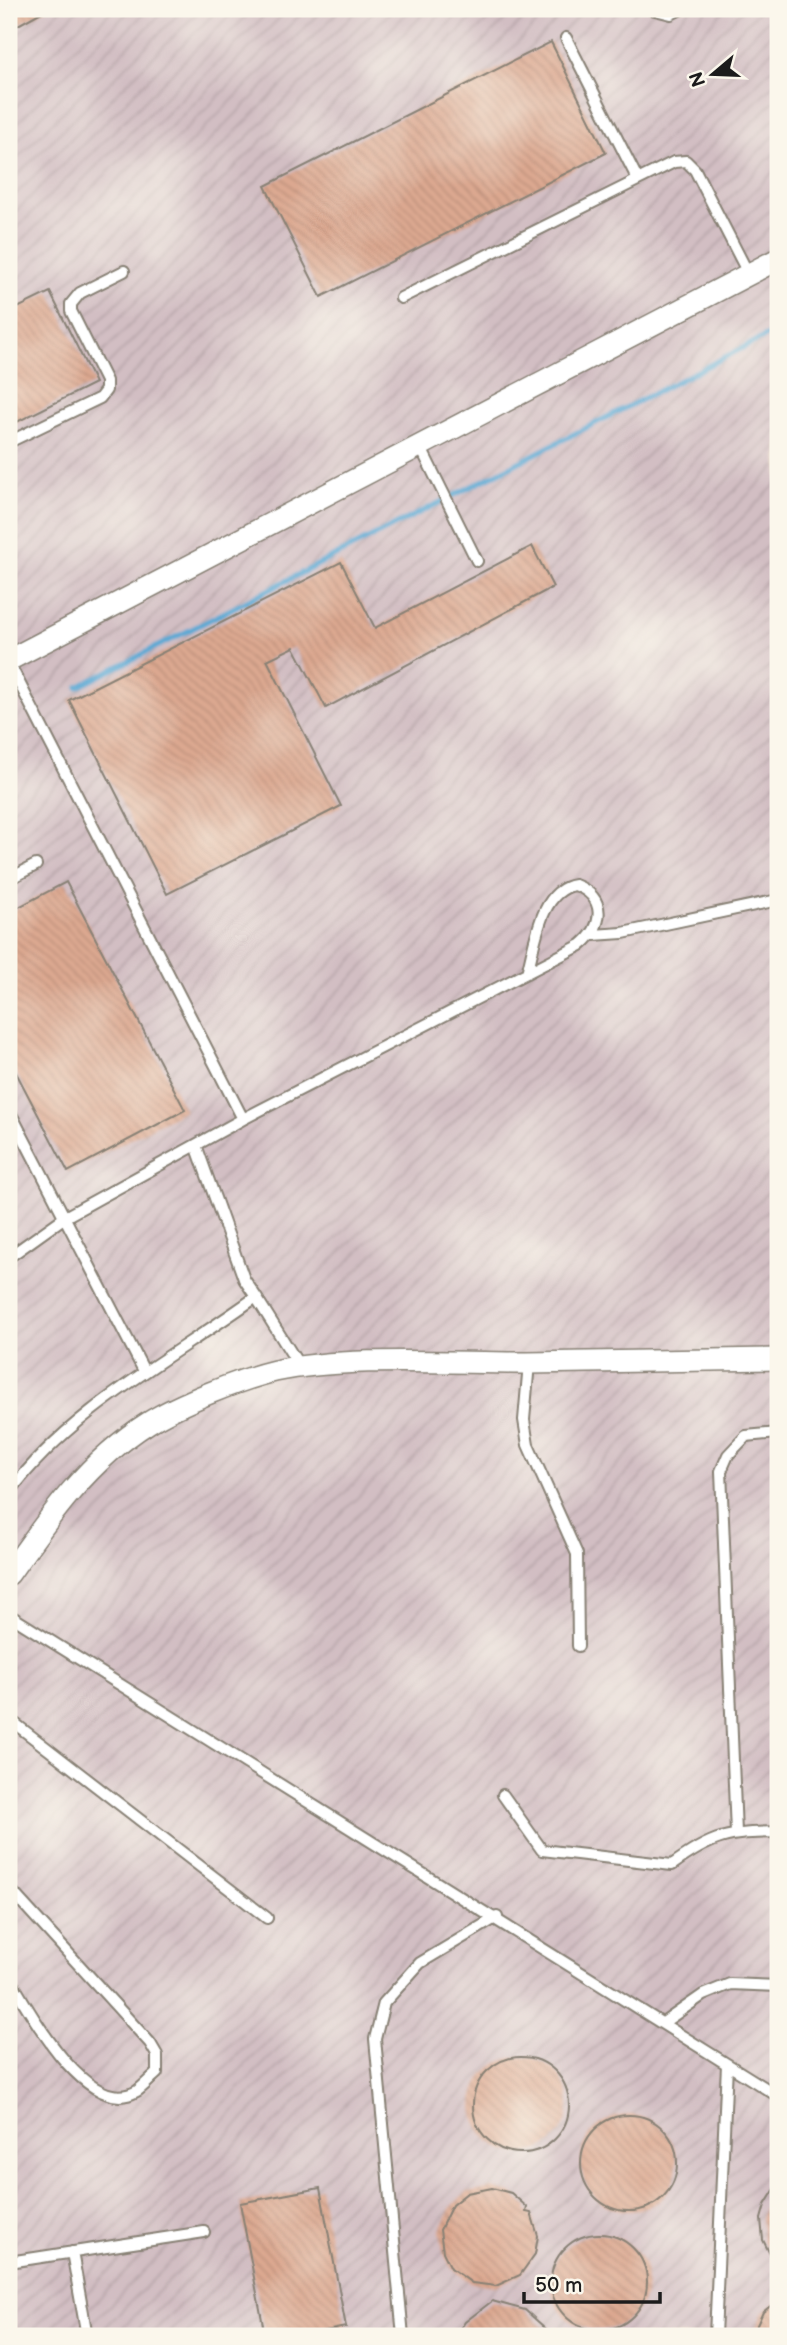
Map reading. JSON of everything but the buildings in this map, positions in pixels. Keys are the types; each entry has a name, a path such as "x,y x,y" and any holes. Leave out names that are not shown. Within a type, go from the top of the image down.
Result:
{"street":[{"path":"9,662 778,260"},
{"path":"9,1574 60,1502 90,1469 149,1422 184,1405 272,1372 300,1367 778,1359"}],"lane":[{"path":"651,9 671,14 681,9"},
{"path":"566,38 638,180"},
{"path":"401,298 674,162 686,161 695,170 749,275"},
{"path":"9,442 100,398 106,390 106,381 71,311 71,304 80,293 124,271"},
{"path":"420,446 477,561"},
{"path":"9,662 243,1119"},
{"path":"9,879 36,865"},
{"path":"9,1257 65,1217 243,1119 527,973 581,945 593,935 599,920 592,896 575,885 564,886 550,902 542,919 527,973"},
{"path":"593,935 623,933 778,900"},
{"path":"9,1110 144,1371"},
{"path":"196,1145 244,1279 300,1367"},
{"path":"9,1493 27,1469 144,1371 224,1322 256,1297"},
{"path":"529,1363 524,1420 528,1445 577,1554 578,1646"},
{"path":"736,1833 721,1471 728,1455 746,1436 778,1433"},
{"path":"9,1615 497,1917 778,2096"},
{"path":"9,1719 267,1918"},
{"path":"503,1795 542,1850 672,1866 704,1842 736,1833 778,1832"},
{"path":"9,1888 149,2043 157,2055 157,2073 135,2092 116,2094 90,2086 55,2052 9,1977"},
{"path":"403,2336 375,2039 384,2003 420,1963 497,1917"},
{"path":"663,2023 702,1995 730,1984 778,1986"},
{"path":"715,2336 727,2064"},
{"path":"9,2262 204,2232"},
{"path":"72,2252 87,2336"}],"shaded area":[{"path":"9,9 778,9 778,2336 9,2336"}],"waterway":[{"path":"78,687 778,330"}]}
